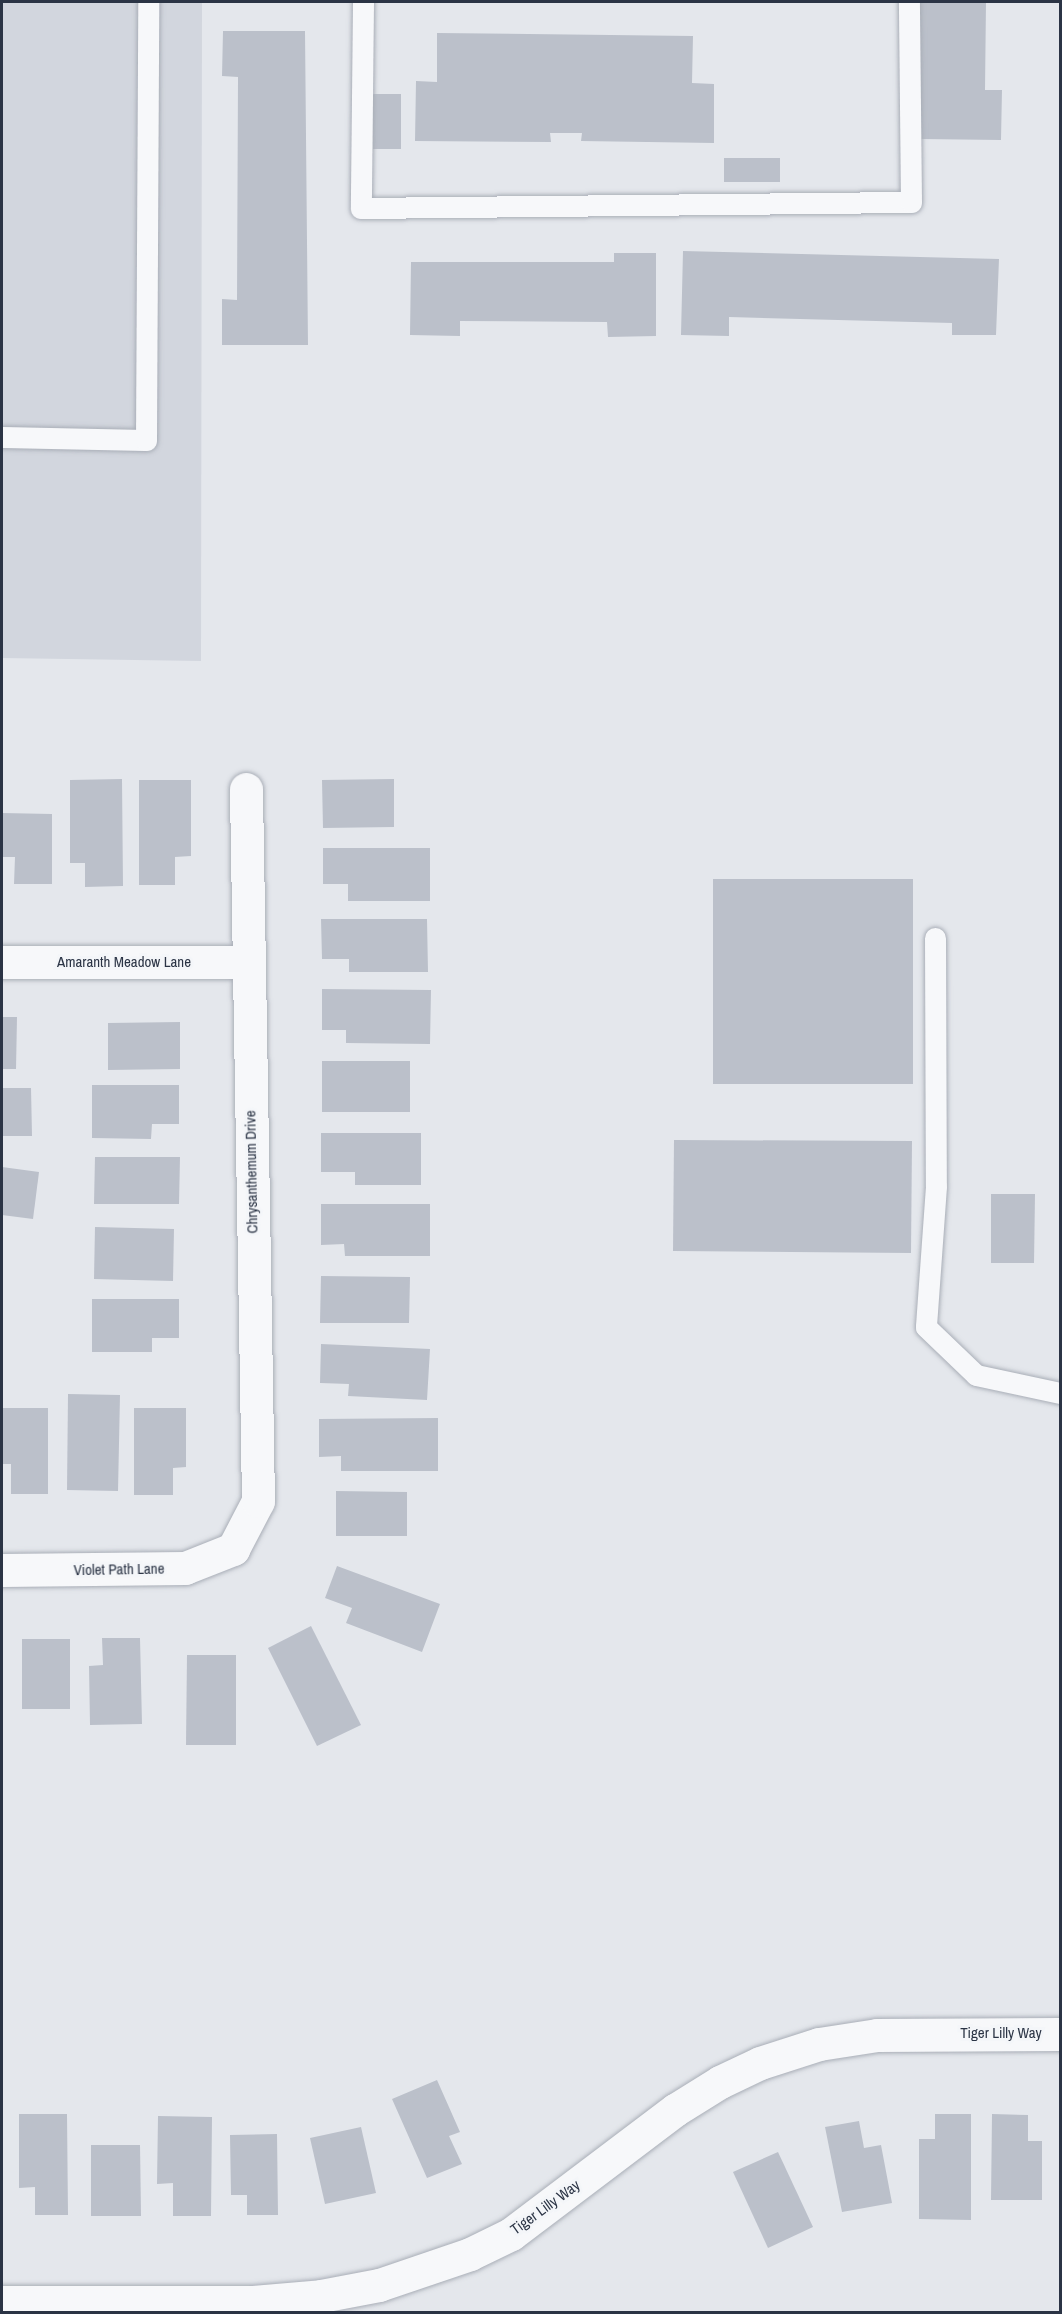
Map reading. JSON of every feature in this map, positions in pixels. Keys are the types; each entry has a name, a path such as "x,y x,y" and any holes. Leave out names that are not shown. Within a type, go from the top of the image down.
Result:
{"street":[{"name":"Chrysanthemum Drive","path":"233,1549 258,1501 246,962 246,789"},
{"name":"Amaranth Meadow Lane","path":"2,962 246,962"},
{"name":"Violet Path Lane","path":"2,1570 185,1568 233,1549"},
{"name":"Tiger Lilly Way","path":"2,2302 253,2302 321,2296 379,2285 470,2254 511,2234 675,2110 720,2082 760,2063 819,2044 877,2035 1060,2034"}],"lane":[{"path":"2,437 146,440 148,2"},
{"path":"363,2 361,208 912,202 909,2"},
{"path":"935,938 936,1186 926,1327 976,1375 1060,1393"}],"shaded area":[{"path":"2,2 202,2 201,661 2,658"}],"building":[{"path":"918,2 986,2 985,90 1002,90 1001,140 921,139"},
{"path":"223,31 305,31 308,345 222,345 222,299 237,300 238,77 222,76"},
{"path":"437,33 693,36 692,83 714,84 714,143 581,141 582,133 550,133 551,142 415,141 416,81 437,82"},
{"path":"372,94 401,94 401,149 373,149"},
{"path":"724,158 780,158 780,182 724,182"},
{"path":"683,251 999,259 996,335 952,335 952,323 729,317 729,336 681,335"},
{"path":"614,253 656,253 656,336 608,337 607,322 460,321 460,336 410,335 411,262 614,262"},
{"path":"122,779 123,886 85,887 85,863 70,863 70,780"},
{"path":"394,779 394,827 323,828 322,780"},
{"path":"139,780 191,780 191,856 175,857 175,885 139,885"},
{"path":"2,813 52,814 52,884 14,884 15,857 2,857"},
{"path":"323,848 430,848 430,901 348,901 348,884 323,884"},
{"path":"713,879 913,879 913,1084 713,1084"},
{"path":"321,919 427,919 428,972 349,972 349,959 322,959"},
{"path":"322,989 431,990 430,1044 346,1043 346,1030 322,1030"},
{"path":"2,1017 17,1017 16,1069 2,1069"},
{"path":"180,1022 180,1069 108,1070 108,1023"},
{"path":"322,1061 410,1061 410,1112 322,1112"},
{"path":"92,1085 179,1085 179,1124 152,1124 151,1139 92,1138"},
{"path":"2,1088 31,1088 32,1136 2,1136"},
{"path":"321,1133 421,1133 421,1185 355,1185 355,1172 321,1172"},
{"path":"674,1140 912,1141 911,1253 673,1251"},
{"path":"95,1157 180,1157 179,1204 94,1204"},
{"path":"2,1167 39,1172 33,1219 2,1215"},
{"path":"991,1194 1035,1194 1034,1263 991,1263"},
{"path":"321,1204 430,1204 430,1256 345,1256 344,1244 321,1245"},
{"path":"95,1227 174,1229 173,1281 94,1279"},
{"path":"321,1276 410,1277 409,1323 320,1323"},
{"path":"92,1299 179,1299 179,1338 152,1338 152,1352 92,1352"},
{"path":"321,1344 430,1349 427,1400 348,1396 349,1384 320,1383"},
{"path":"68,1394 120,1395 118,1491 67,1490"},
{"path":"2,1408 48,1408 48,1494 11,1494 11,1464 2,1464"},
{"path":"134,1408 186,1408 186,1467 173,1468 173,1495 134,1495"},
{"path":"438,1418 438,1471 341,1471 341,1456 319,1457 319,1419"},
{"path":"336,1491 407,1492 407,1536 336,1536"},
{"path":"337,1566 440,1604 422,1652 346,1623 352,1608 325,1598"},
{"path":"311,1626 361,1725 317,1746 268,1648"},
{"path":"102,1638 140,1638 142,1724 90,1725 89,1666 103,1665"},
{"path":"22,1639 70,1639 70,1709 22,1709"},
{"path":"187,1655 236,1655 236,1745 186,1745"},
{"path":"437,2080 460,2132 449,2136 462,2164 427,2178 392,2099"},
{"path":"19,2114 67,2114 68,2215 35,2215 35,2187 19,2188"},
{"path":"935,2114 971,2114 971,2220 919,2219 919,2139 935,2139"},
{"path":"992,2114 1028,2115 1028,2141 1042,2141 1042,2200 991,2200"},
{"path":"158,2116 212,2117 211,2216 173,2216 173,2183 157,2184"},
{"path":"859,2121 864,2148 881,2145 892,2203 842,2212 825,2127"},
{"path":"361,2127 376,2193 325,2204 310,2138"},
{"path":"277,2134 278,2215 247,2215 247,2195 231,2195 230,2135"},
{"path":"91,2145 140,2145 141,2216 91,2216"},
{"path":"778,2152 813,2227 768,2248 733,2172"}]}
